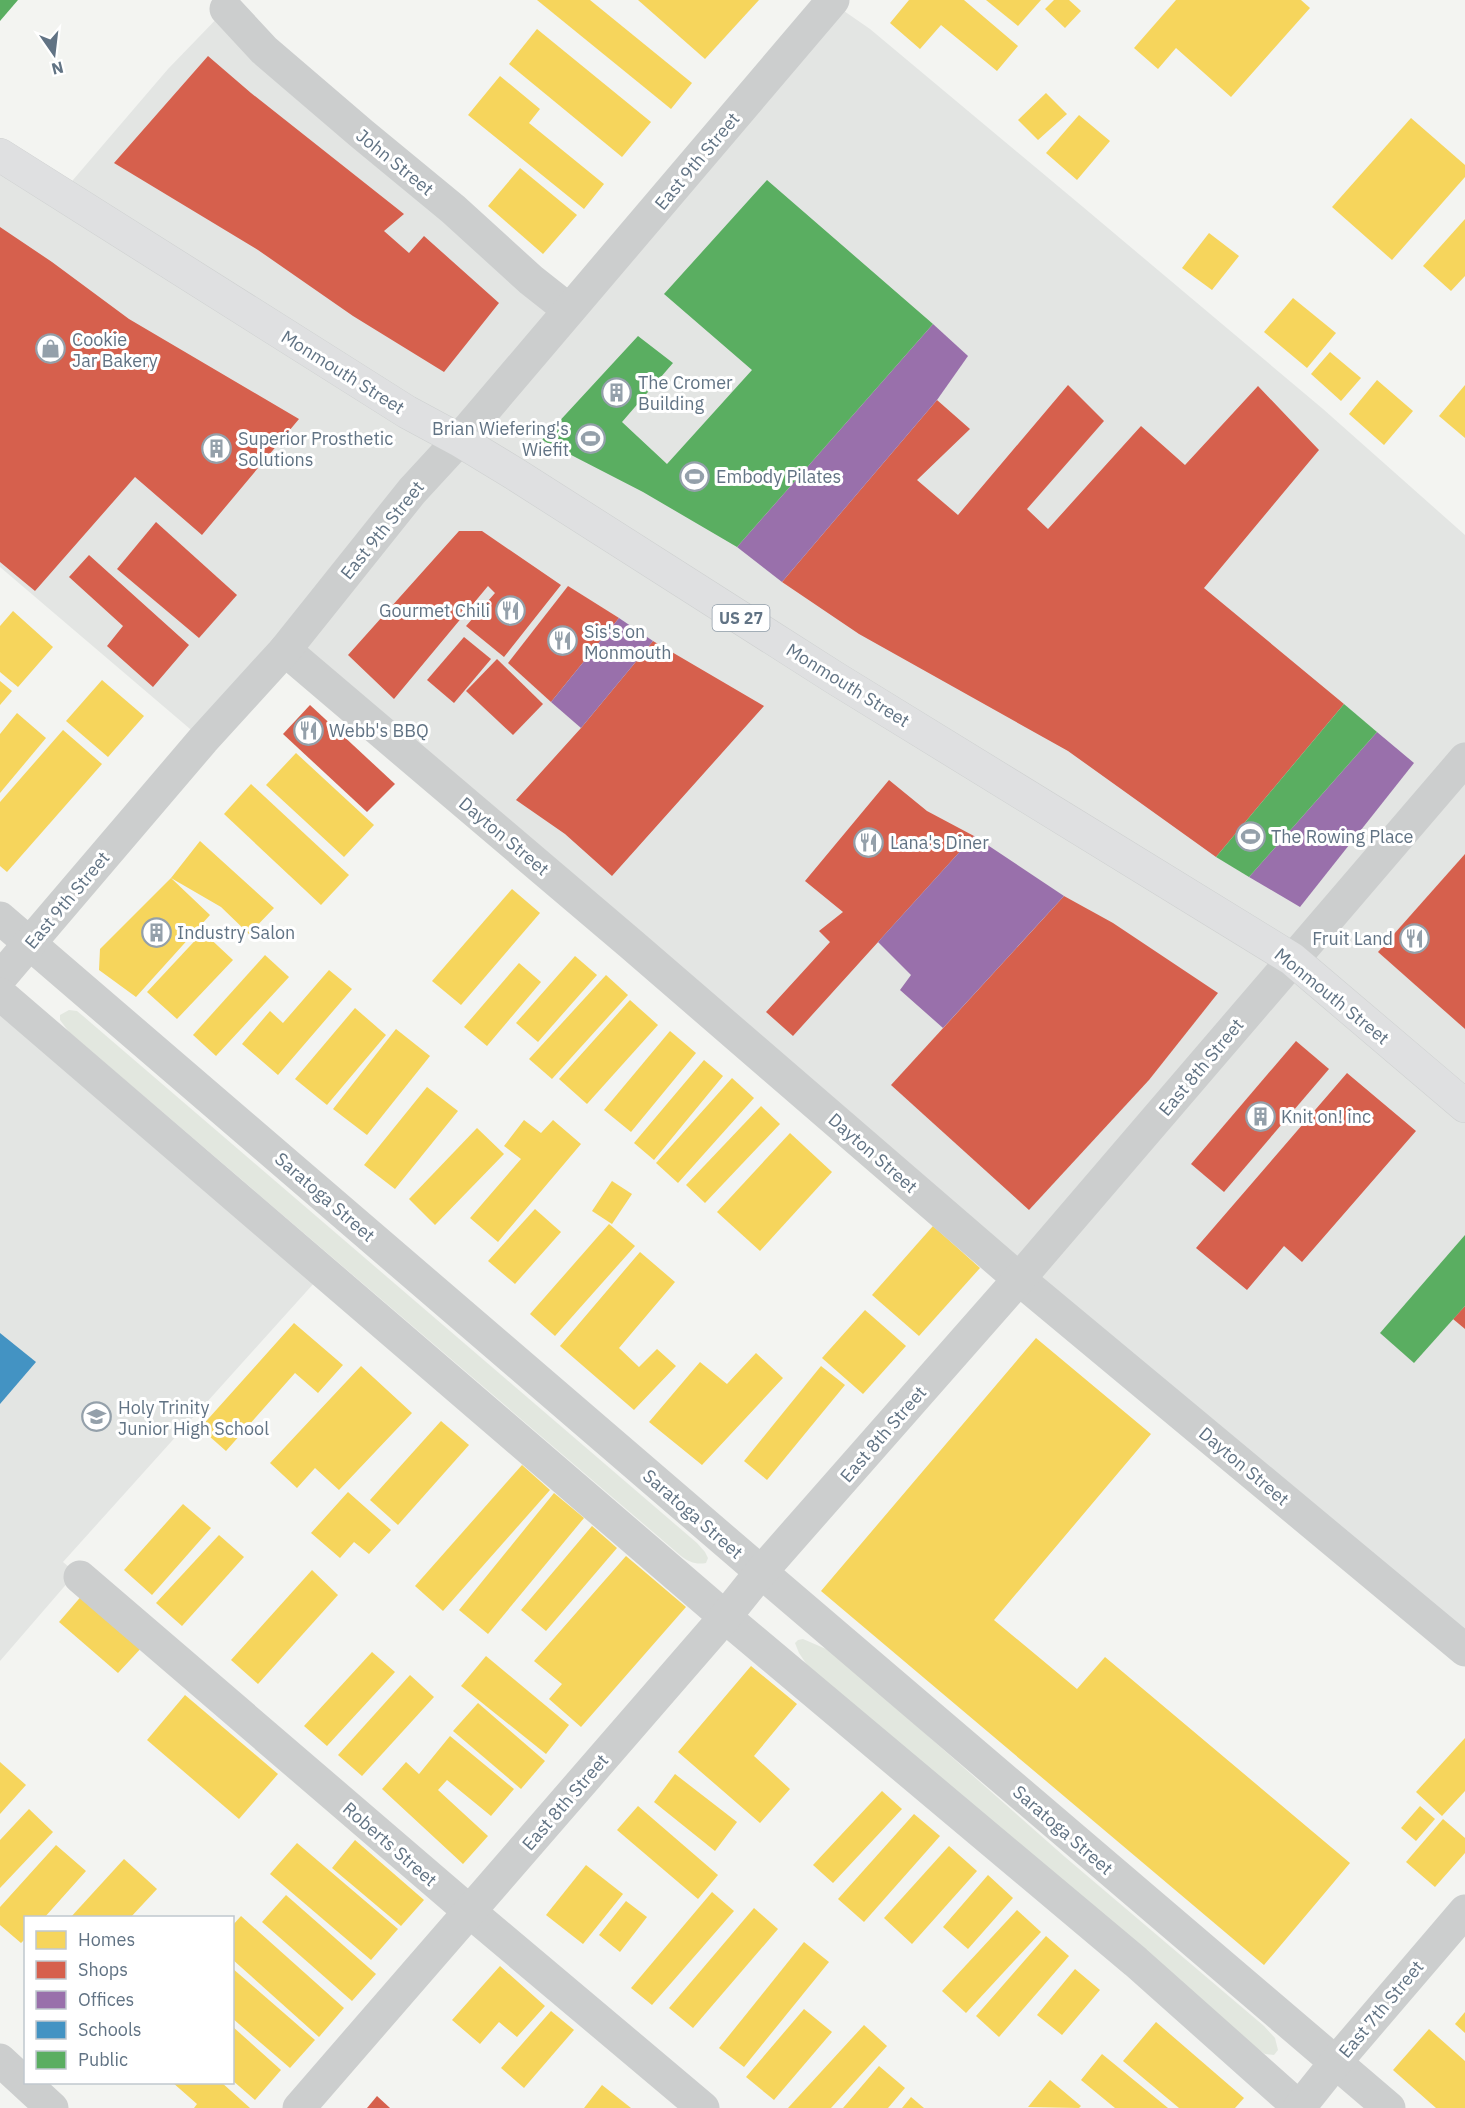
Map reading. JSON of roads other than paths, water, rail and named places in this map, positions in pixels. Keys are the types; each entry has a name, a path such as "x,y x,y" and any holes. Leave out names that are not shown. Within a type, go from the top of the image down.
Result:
{"main road":[{"name":"Monmouth Street","path":"0,154 397,406 459,440 835,678 1292,959 1465,1106"}],"street":[{"name":"East 9th Street","path":"0,978 203,740 285,650 412,491 459,440 831,1"},
{"name":"John Street","path":"226,9 264,50 453,209 531,280 569,310"},
{"name":"Dayton Street","path":"285,650 631,944 1019,1279 1465,1650"},
{"name":"East 8th Street","path":"299,2108 725,1617 761,1572 1019,1279 1465,759"},
{"name":"Saratoga Street","path":"0,918 1389,2108"},
{"path":"0,994 725,1617 1127,1954 1300,2108"},
{"name":"Roberts Street","path":"80,1577 469,1911 703,2108"},
{"name":"East 7th Street","path":"1300,2108 1335,2063 1465,1911"},
{"path":"0,2060 24,2082"},
{"path":"26,2084 52,2108"}],"place":[{"name":"Cookie Jar Bakery","path":"51,349"},
{"name":"The Cromer Building","path":"617,392"},
{"name":"Brian Wiefering's Wiefit","path":"590,438"},
{"name":"Superior Prosthetic Solutions","path":"217,448"},
{"name":"Embody Pilates","path":"695,476"},
{"name":"Gourmet Chili","path":"511,610"},
{"name":"Sis's on Monmouth","path":"563,641"},
{"name":"Webb's BBQ","path":"308,730"},
{"name":"The Rowing Place","path":"1250,836"},
{"name":"Lana's Diner","path":"869,842"},
{"name":"Industry Salon","path":"156,932"},
{"name":"Fruit Land","path":"1414,938"},
{"name":"Knit on! inc","path":"1260,1116"},
{"name":"Holy Trinity Junior High School","path":"97,1417"}]}
